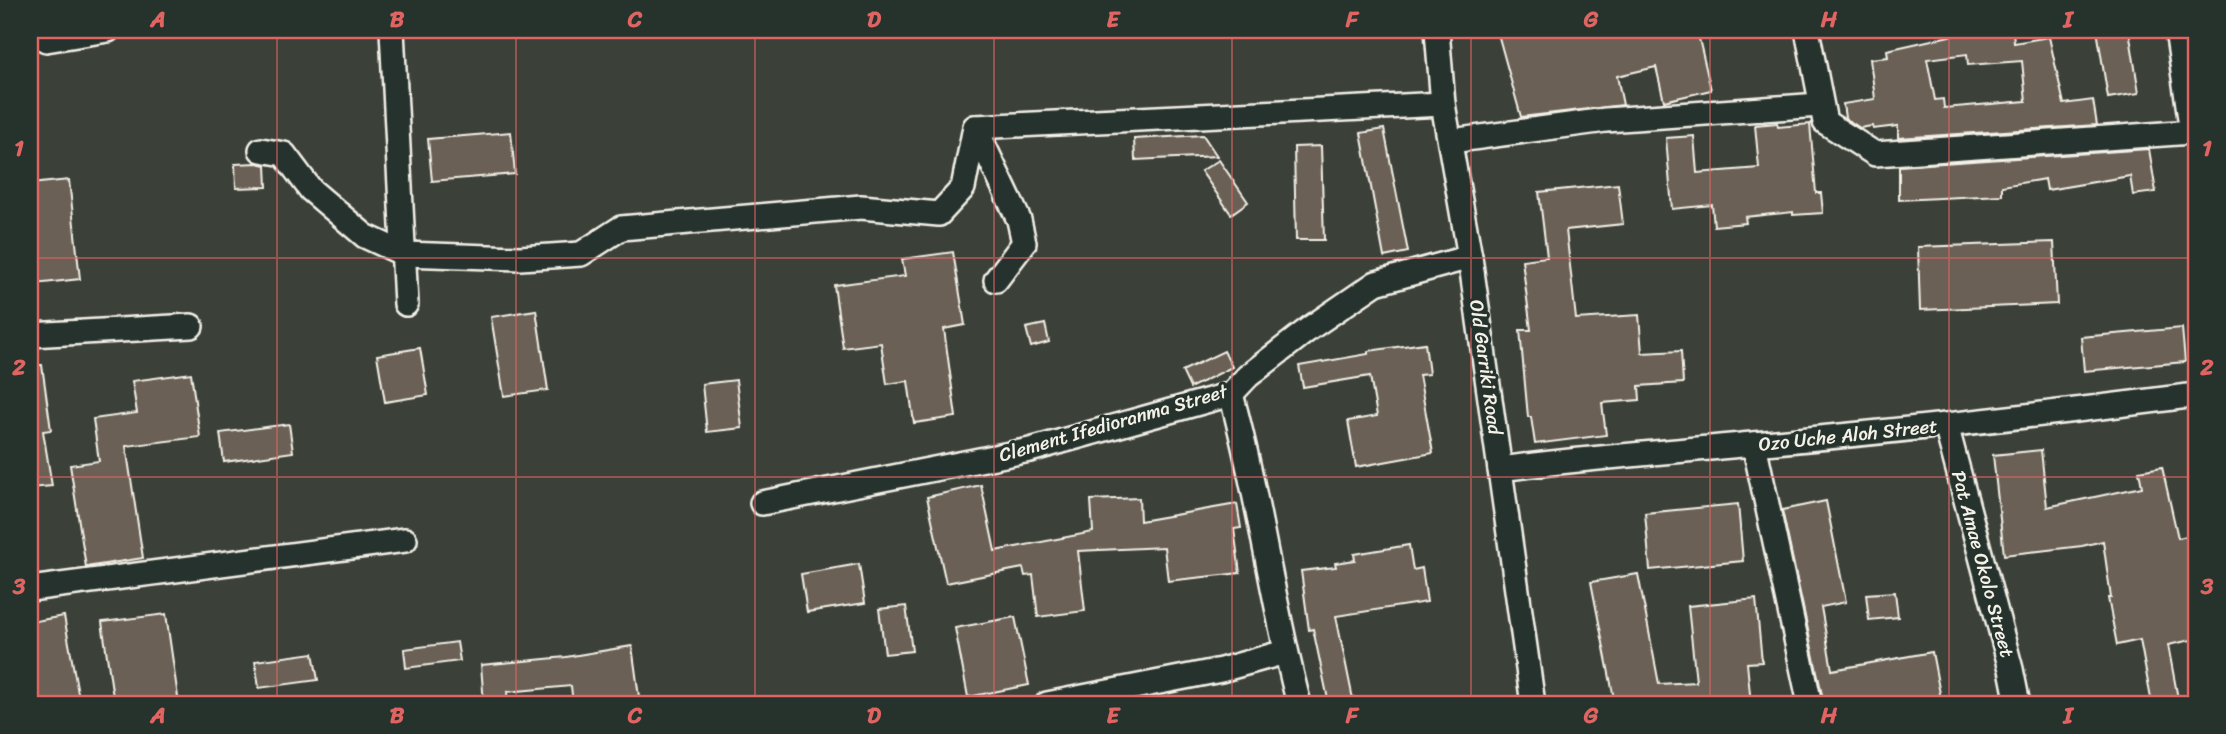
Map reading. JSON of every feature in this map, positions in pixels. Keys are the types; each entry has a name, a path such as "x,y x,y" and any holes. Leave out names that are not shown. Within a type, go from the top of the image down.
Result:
{"street":[{"path":"46,40 108,30"},
{"path":"392,30 406,304"},
{"name":"Old Garriki Road","path":"1437,30 1443,104 1470,257 1533,704"},
{"path":"1807,30 1825,122 1875,154 2192,132 2177,30"},
{"path":"975,127 1443,104"},
{"path":"1451,141 1606,120 1820,105"},
{"path":"261,150 284,154 311,190 365,236 404,254 520,258 581,254 621,228 861,207 939,214 963,188 975,127"},
{"path":"975,127 1018,220 1024,243 996,280"},
{"name":"Clement Ifedioranma Street","path":"762,503 1030,450 1231,394 1248,376 1310,328 1376,283 1470,257"},
{"path":"30,335 191,326"},
{"path":"1231,394 1242,433 1285,652 1299,704"},
{"name":"Ozo Uche Aloh Street","path":"1500,469 1578,458 1754,444 2050,414 2196,395"},
{"name":"Pat Amae Okolo Street","path":"1946,425 2018,704"},
{"path":"1754,444 1810,704"},
{"path":"30,589 405,540"},
{"path":"1047,704 1221,670 1285,652"}],"building":[{"path":"1497,30 1697,30 1711,90 1664,101 1656,67 1617,76 1623,105 1521,117"},
{"path":"2013,30 2014,43 2049,37 2064,104 2093,100 2097,125 1898,138 1898,126 1860,128 1845,118 1843,104 1875,99 1870,59 1888,57 1887,50 1954,35 1953,31","holes":["1967,54 1968,65 2022,61 2026,101 1944,108 1943,99 1935,100 1927,59"]},
{"path":"2097,30 2129,30 2139,93 2108,98"},
{"path":"1777,123 1778,127 1810,124 1816,193 1821,193 1823,213 1793,215 1793,212 1745,217 1746,223 1714,226 1712,205 1672,209 1666,138 1694,136 1697,173 1759,168 1755,125"},
{"path":"1384,129 1408,252 1384,257 1361,133"},
{"path":"511,132 515,174 432,181 428,139"},
{"path":"1203,135 1217,156 1135,160 1134,139"},
{"path":"1321,146 1324,240 1296,240 1294,147"},
{"path":"2149,149 2156,192 2133,195 2130,176 2047,190 2045,179 2002,186 2002,195 1899,200 1899,166"},
{"path":"1219,160 1248,202 1231,214 1201,171"},
{"path":"235,164 266,165 267,187 236,188"},
{"path":"69,180 80,279 35,284 30,240 30,184"},
{"path":"1618,184 1623,224 1566,230 1576,319 1639,315 1642,353 1681,351 1683,383 1639,386 1640,400 1602,403 1606,435 1535,444 1531,417 1528,417 1520,330 1531,330 1522,260 1547,257 1539,192"},
{"path":"2054,242 2057,304 1920,310 1918,247"},
{"path":"953,252 965,325 944,329 956,417 914,423 908,381 887,384 881,343 843,348 834,285 905,276 902,259"},
{"path":"536,310 548,390 504,396 491,317"},
{"path":"1045,324 1049,342 1031,347 1026,328"},
{"path":"2182,328 2185,362 2084,371 2081,337"},
{"path":"1425,343 1429,374 1419,375 1433,453 1356,467 1348,421 1377,416 1370,376 1303,387 1299,366 1368,354 1368,351"},
{"path":"420,348 428,395 385,402 377,355"},
{"path":"1224,351 1232,367 1190,388 1182,371"},
{"path":"30,365 42,365 51,430 43,431 52,486 30,488"},
{"path":"191,373 200,437 126,446 143,558 86,567 70,465 99,461 93,419 137,413 132,381"},
{"path":"736,380 742,428 707,432 702,384"},
{"path":"289,424 293,452 224,462 220,433"},
{"path":"2041,450 2047,507 2142,487 2139,471 2162,467 2178,538 2196,534 2196,639 2168,645 2179,704 2152,704 2140,640 2117,645 2108,598 2111,598 2103,541 2004,555 1993,455"},
{"path":"981,485 995,551 1093,532 1091,500 1139,498 1140,521 1237,504 1241,528 1234,529 1240,573 1168,581 1164,547 1078,551 1085,611 1038,617 1033,575 1025,576 1023,568 946,583 927,497"},
{"path":"1826,501 1846,602 1821,607 1832,670 1932,652 1942,704 1824,704 1782,510"},
{"path":"1738,504 1743,561 1650,570 1645,513"},
{"path":"1409,545 1413,570 1422,568 1427,602 1336,616 1354,704 1329,704 1313,629 1309,630 1301,571 1336,567 1335,563 1355,560 1354,554"},
{"path":"859,564 865,603 807,612 801,574"},
{"path":"1638,574 1659,684 1696,682 1688,606 1756,599 1762,662 1747,663 1751,704 1615,704 1591,582"},
{"path":"1895,592 1898,617 1869,620 1866,594"},
{"path":"906,606 912,651 885,654 879,609"},
{"path":"166,614 179,704 152,704 151,698 114,704 102,622"},
{"path":"64,616 80,704 34,704 30,683 30,622"},
{"path":"1015,617 1029,685 968,697 955,628"},
{"path":"457,642 460,661 406,668 404,649"},
{"path":"632,646 640,704 573,704 571,686 507,692 508,704 484,704 481,665 566,657"},
{"path":"313,653 318,680 259,688 255,661"}]}
